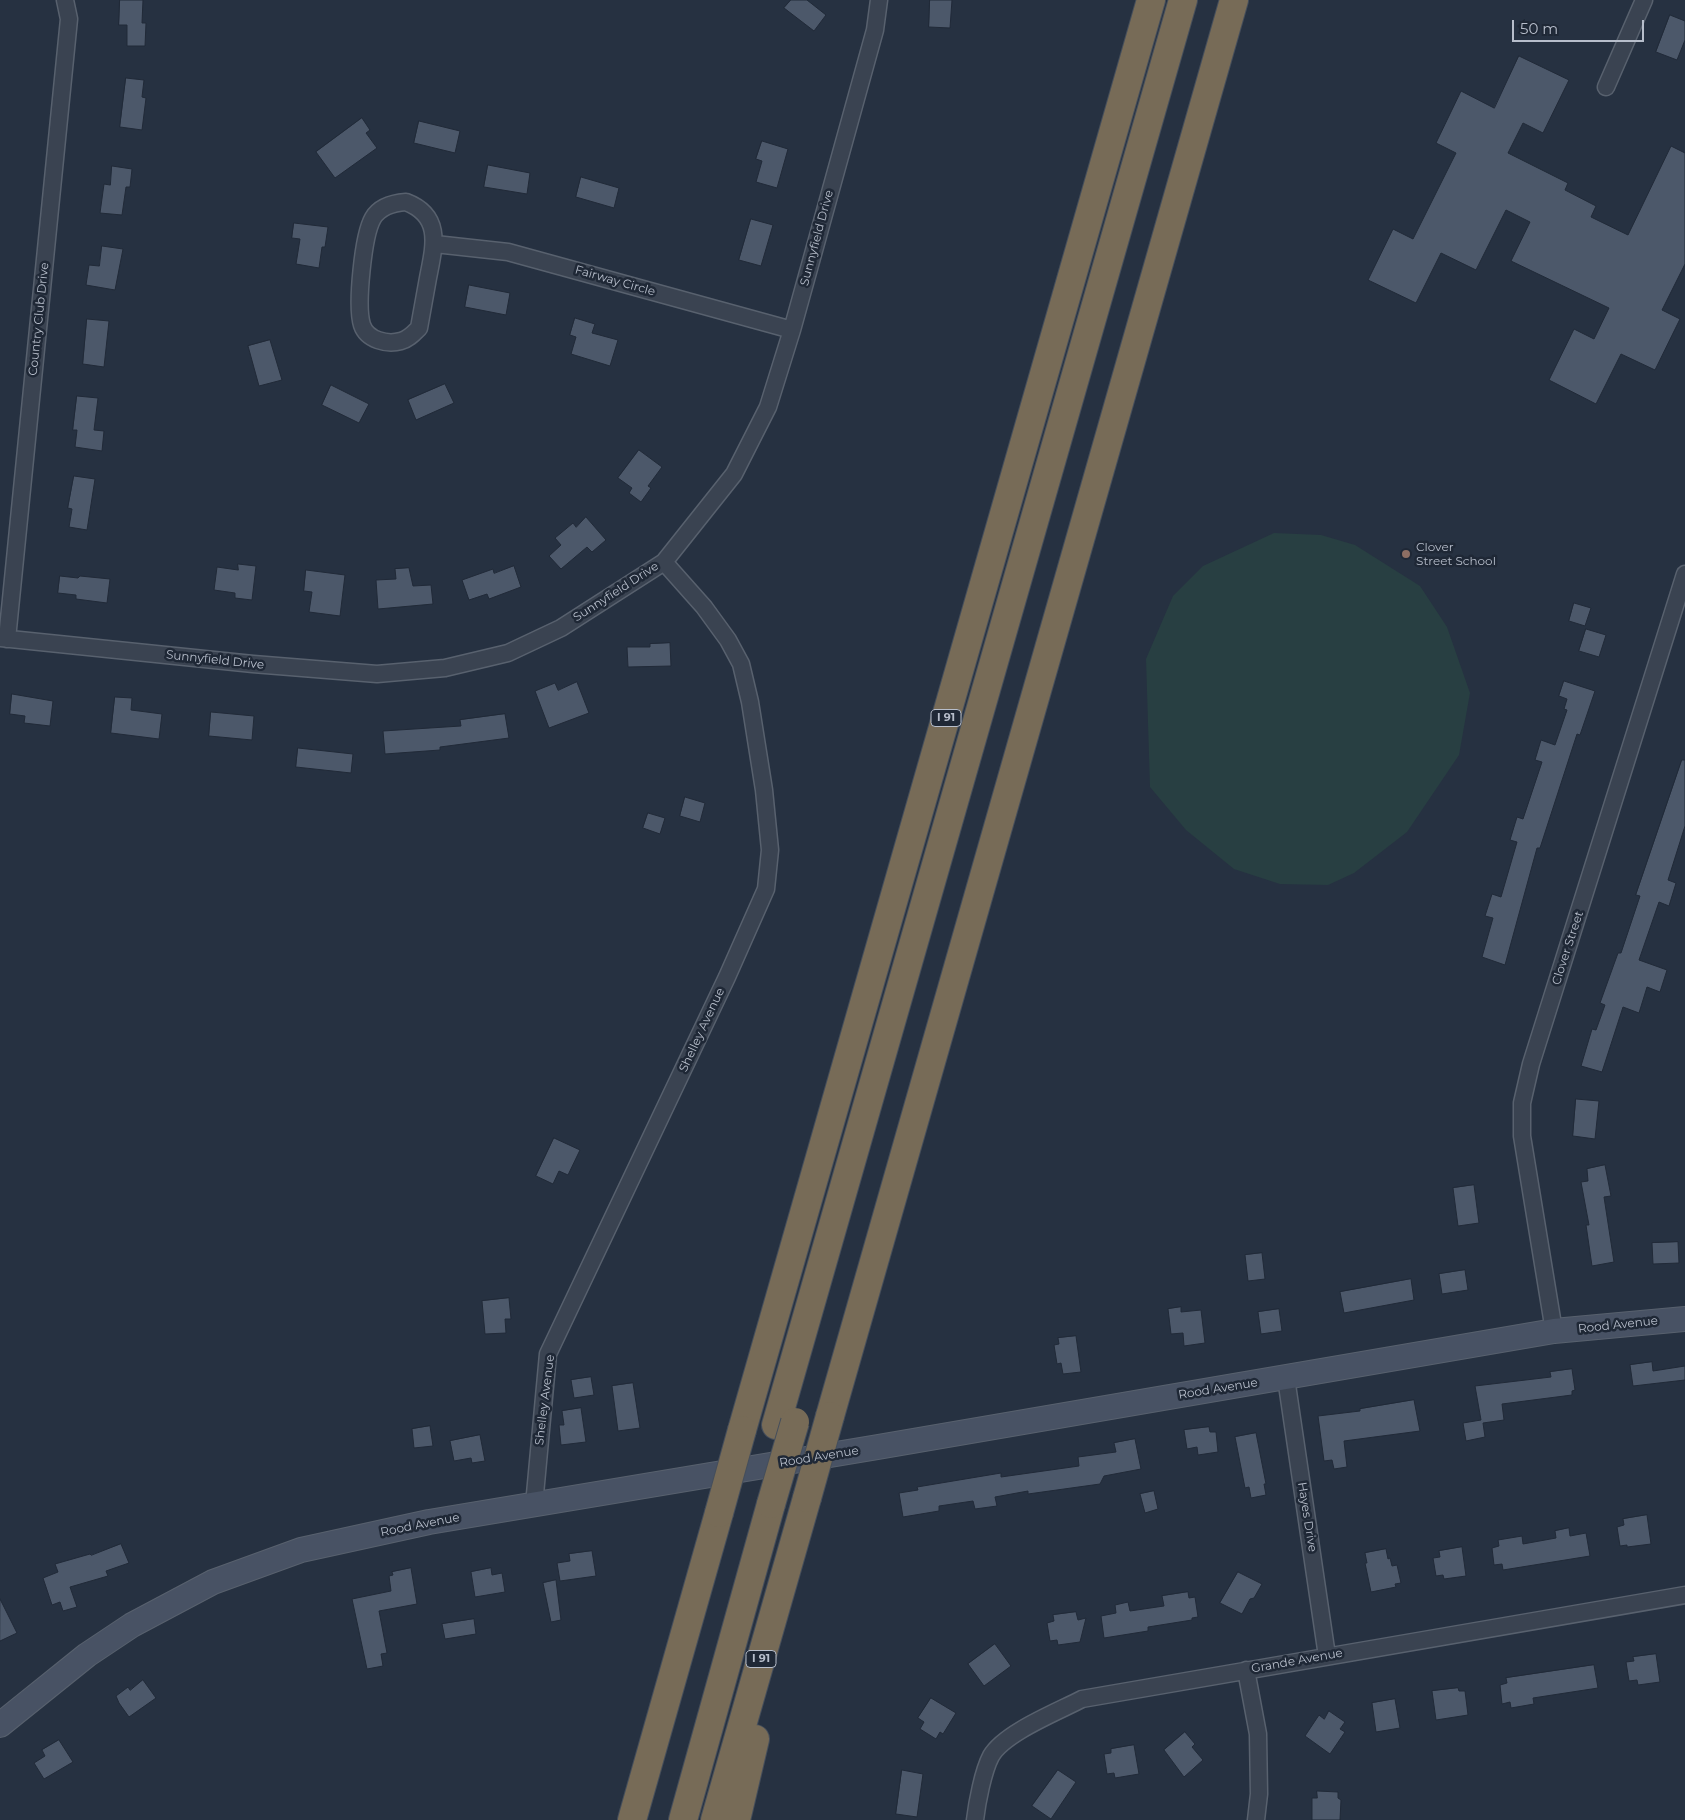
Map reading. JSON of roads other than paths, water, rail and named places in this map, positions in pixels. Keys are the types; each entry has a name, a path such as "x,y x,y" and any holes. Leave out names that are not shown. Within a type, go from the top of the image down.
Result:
{"highway":[{"name":"I 91","path":"632,1820 1151,0"},
{"path":"786,1423 1183,0"},
{"path":"666,1820 762,1506 1201,0"},
{"name":"I 91","path":"716,1820 806,1498 1234,0"},
{"path":"683,1820 762,1506"},
{"path":"736,1820 756,1733 758,1706 757,1672"}],"street":[{"name":"Country Club Drive","path":"3,639 69,19 65,0"},
{"name":"Sunnyfield Drive","path":"3,639 253,664 377,674 445,668 508,653 561,628 664,562 734,474 768,407 792,330 875,30 879,0"},
{"path":"1606,87 1644,0"},
{"path":"406,202 416,206 431,225 435,244 419,328 402,341 380,341 370,336 362,326 360,311 364,246 372,218 382,208 393,203 406,202"},
{"name":"Fairway Circle","path":"435,244 508,252 792,330"},
{"name":"Shelley Avenue","path":"534,1505 548,1354 719,995 766,889 770,850 765,799 750,702 741,664 728,640 664,562"},
{"name":"Clover Street","path":"1554,1331 1522,1136 1522,1103 1531,1064 1685,574"},
{"name":"Rood Avenue","path":"0,1725 111,1638 212,1582 301,1550 429,1522 1554,1331 1685,1319"},
{"name":"Hayes Drive","path":"1286,1378 1328,1656"},
{"name":"Grande Avenue","path":"975,1820 978,1799 991,1756 1013,1734 1082,1699 1685,1595"},
{"path":"1246,1670 1258,1734 1259,1794 1256,1820"}],"place":[{"name":"Clover Street School","path":"1406,554"}]}
